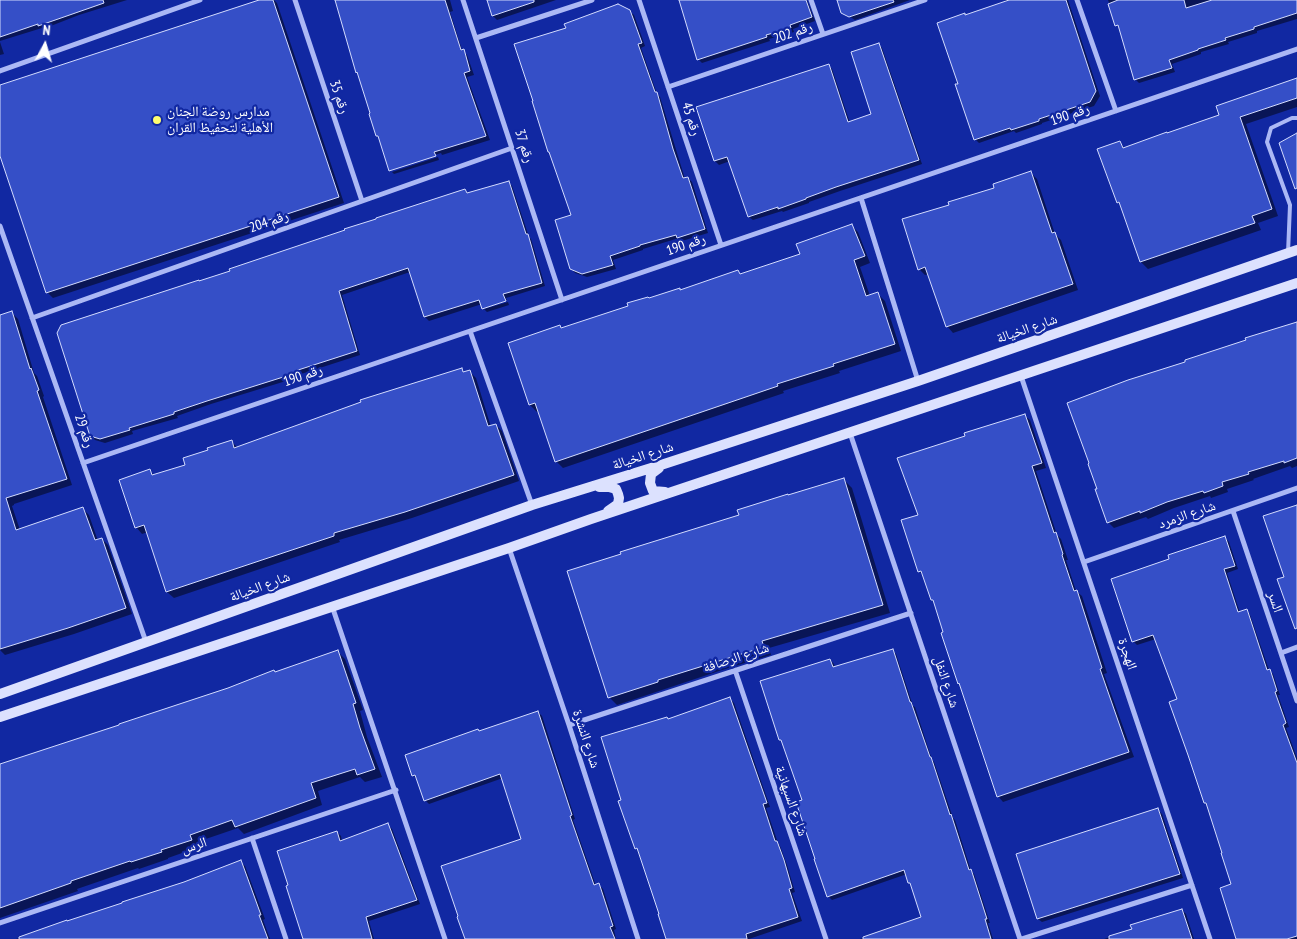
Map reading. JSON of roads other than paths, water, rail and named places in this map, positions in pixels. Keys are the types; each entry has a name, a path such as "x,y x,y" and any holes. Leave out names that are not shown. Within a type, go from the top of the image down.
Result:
{"street":[{"path":"0,71 200,0"},
{"name":"رقم 35","path":"295,0 362,201"},
{"name":"رقم 37","path":"463,0 562,300"},
{"path":"476,38 592,0"},
{"name":"رقم 45","path":"639,0 721,245"},
{"path":"811,0 824,34"},
{"name":"رقم 202","path":"668,87 925,0"},
{"path":"1077,0 1116,111"},
{"name":"رقم 190","path":"83,463 1297,50"},
{"name":"رقم 204","path":"32,318 512,148"},
{"path":"860,198 918,381"},
{"name":"رقم 29","path":"0,226 146,642"},
{"name":"شارع الخيالة","path":"0,695 532,505 918,381 1293,252"},
{"path":"0,716 509,548 1297,283"},
{"path":"470,331 532,505"},
{"name":"الهجرة","path":"1022,376 1210,939"},
{"name":"شارع النفل","path":"850,432 1021,939"},
{"path":"664,464 651,474 650,483 653,491 672,492"},
{"path":"591,519 612,509 618,504 619,498 616,489 609,486 592,487"},
{"name":"شارع الزمرد","path":"1084,562 1297,488"},
{"name":"السر","path":"1233,511 1297,702"},
{"name":"شارع النشرة","path":"509,548 569,725 638,939"},
{"path":"332,606 445,939"},
{"name":"شارع الرصافة","path":"569,725 911,613"},
{"path":"1281,653 1297,647"},
{"name":"شارع السبهانية","path":"735,670 826,939"},
{"name":"الرس","path":"0,923 396,790"},
{"path":"252,838 286,939"},
{"path":"1021,939 1192,885"}],"lane":[{"path":"1293,252 1290,205 1267,142 1271,128 1292,118 1297,118"}],"place":[{"name":"مدارس روضة الجنان الأهلية لتحفيظ القران","path":"157,120"}]}
